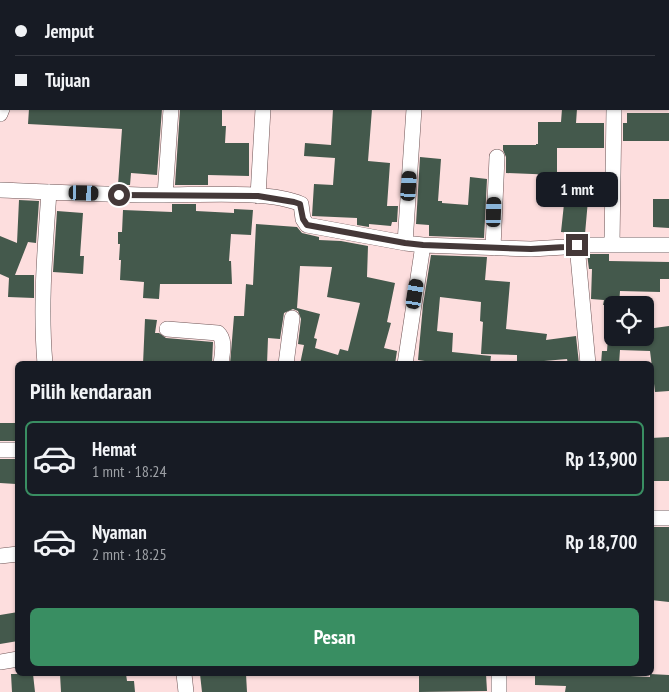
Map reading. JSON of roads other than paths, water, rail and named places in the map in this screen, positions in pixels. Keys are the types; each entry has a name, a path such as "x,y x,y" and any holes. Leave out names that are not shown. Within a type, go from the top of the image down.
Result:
{"street":[{"path":"164,195 171,110"},
{"path":"258,196 263,110"},
{"path":"405,243 414,110"},
{"path":"612,244 614,110"},
{"path":"493,248 497,156"},
{"path":"0,190 258,196 300,204 303,219 307,225 423,245 531,249 577,245 669,245"},
{"path":"45,361 42,316 50,192"},
{"path":"406,361 423,245"},
{"path":"577,245 588,361"},
{"path":"286,361 292,318"},
{"path":"167,329 218,333 222,336 223,342 221,361"},
{"path":"0,450 15,450"},
{"path":"654,518 669,518"},
{"path":"0,556 15,554"},
{"path":"0,662 15,660"},
{"path":"184,676 186,692"},
{"path":"498,676 499,692"}]}
